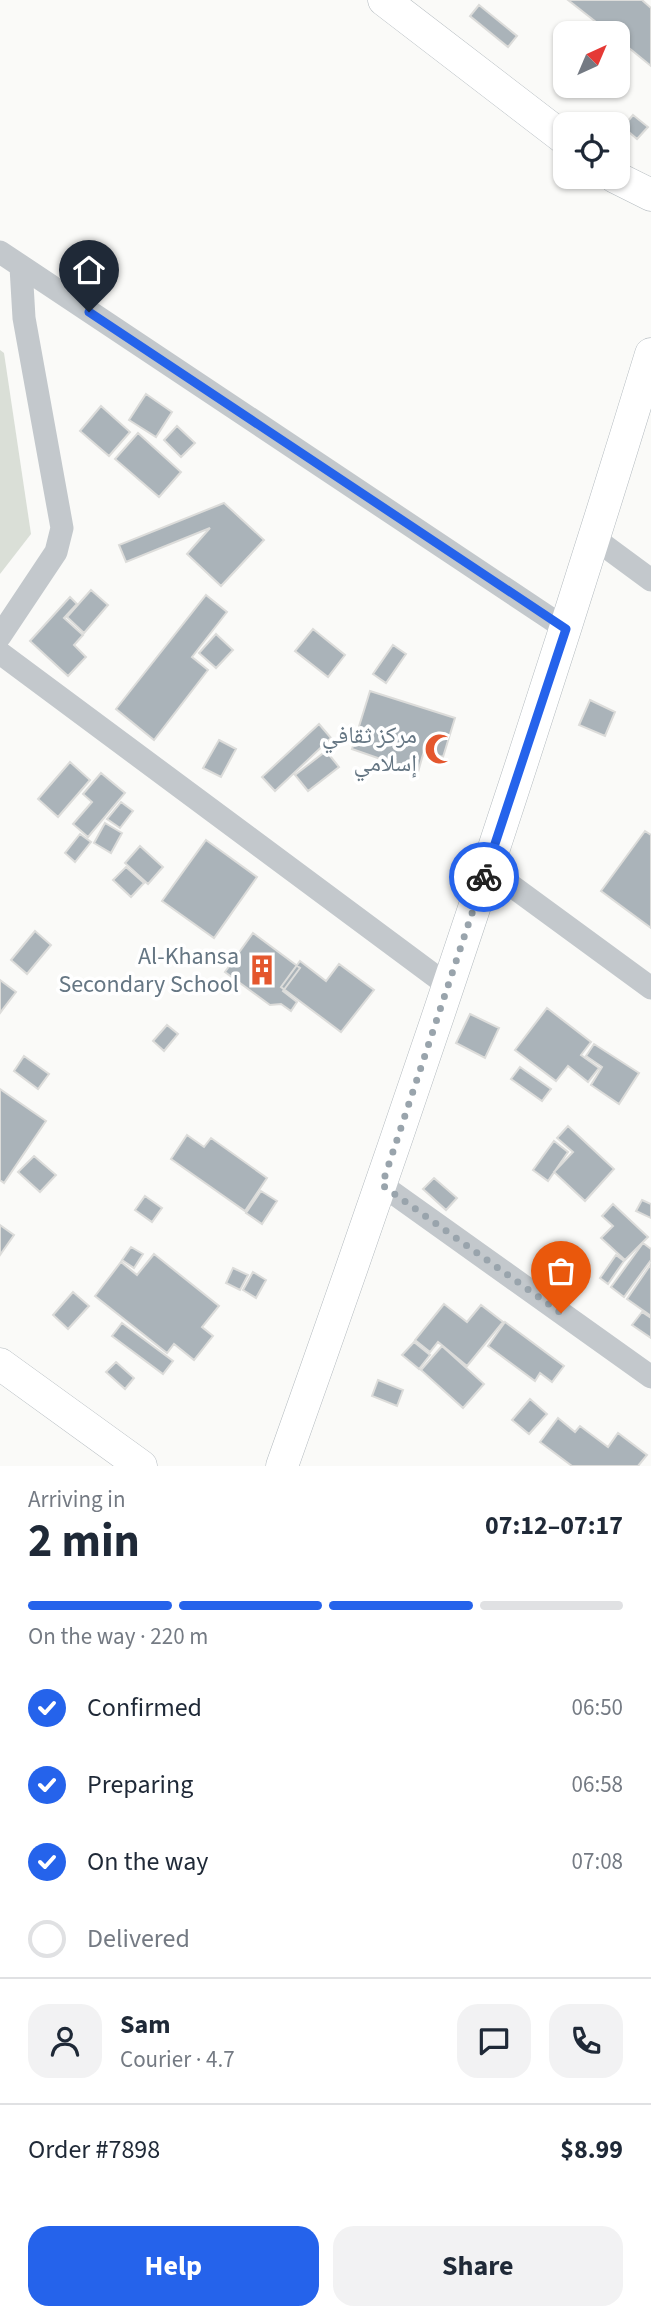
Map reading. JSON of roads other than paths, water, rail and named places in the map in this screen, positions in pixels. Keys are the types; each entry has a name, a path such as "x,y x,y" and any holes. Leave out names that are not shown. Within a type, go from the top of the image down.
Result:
{"street":[{"path":"384,0 553,130"},
{"path":"630,184 651,195"},
{"path":"0,252 566,629"},
{"path":"0,636 56,552 62,528 24,317 21,267"},
{"path":"282,1466 382,1185 566,629 651,354"},
{"path":"594,538 651,580"},
{"path":"0,653 447,985"},
{"path":"487,867 651,988"},
{"path":"382,1185 651,1377"},
{"path":"0,1364 141,1466"}],"place":[{"name":"مركز ثقافي إسلامي","path":"440,749"},
{"name":"Al-Khansa Secondary School","path":"262,970"}]}
